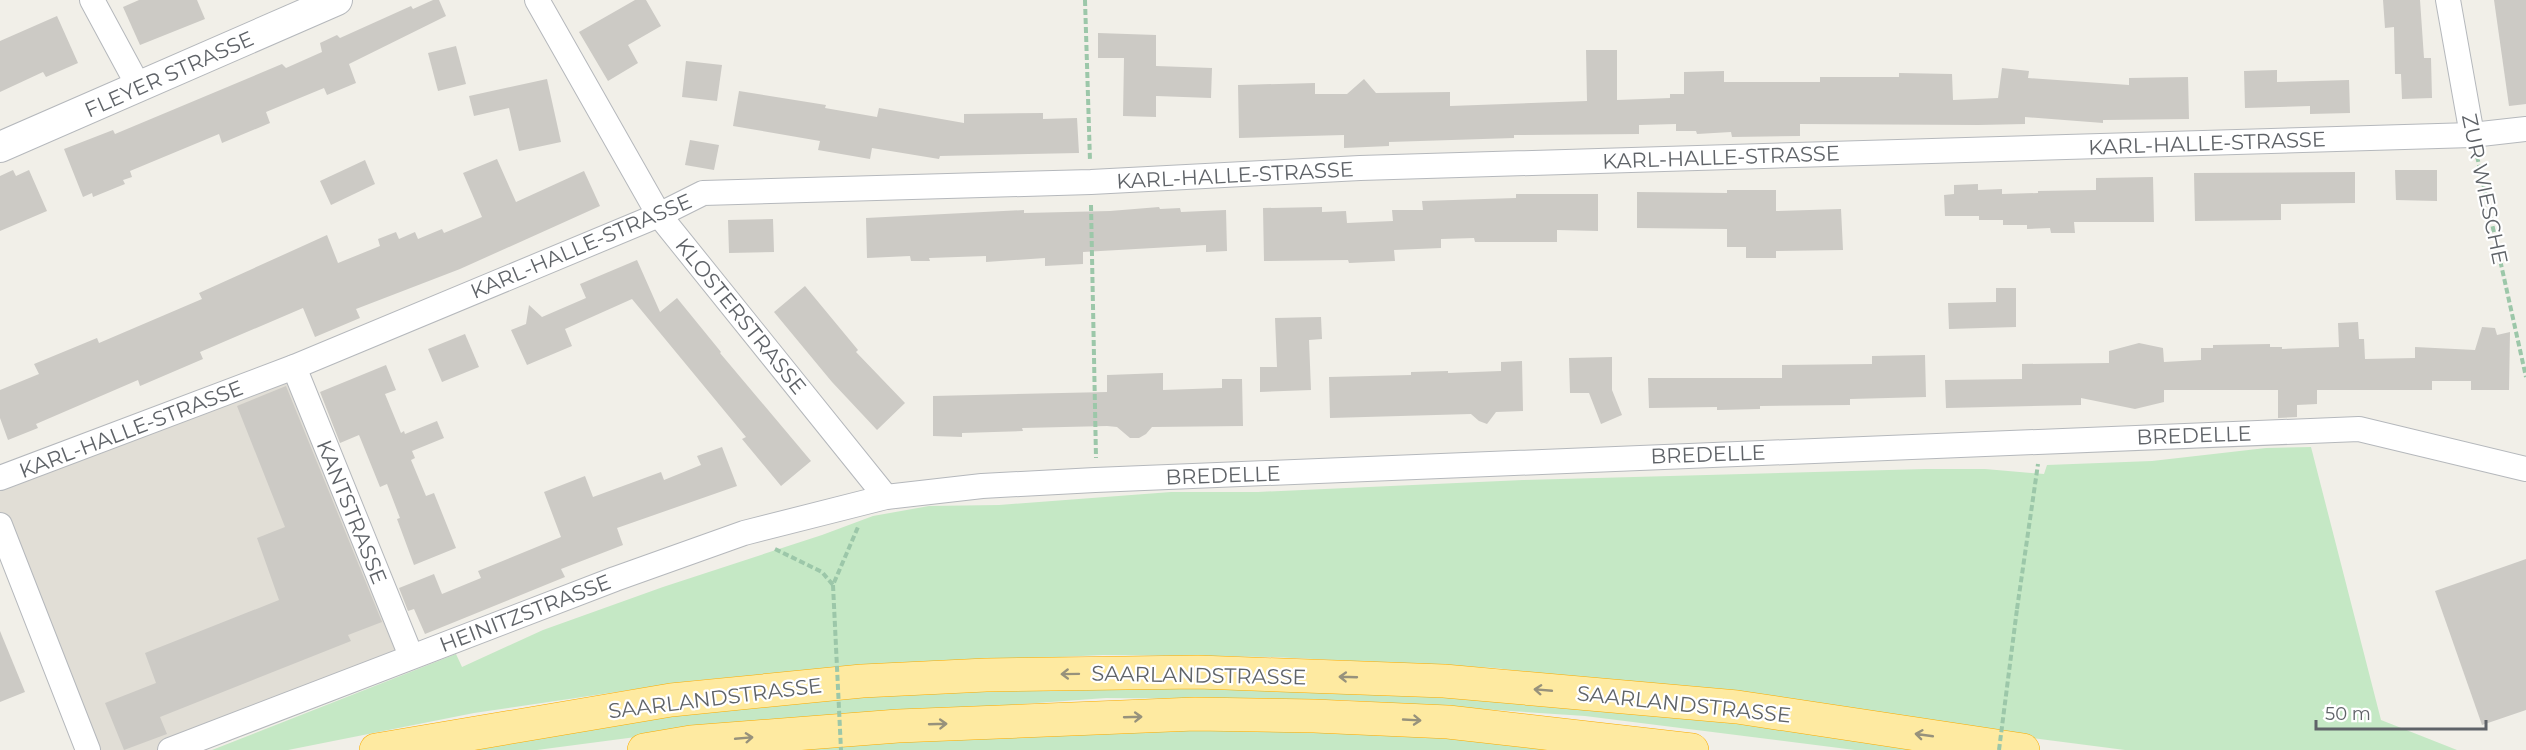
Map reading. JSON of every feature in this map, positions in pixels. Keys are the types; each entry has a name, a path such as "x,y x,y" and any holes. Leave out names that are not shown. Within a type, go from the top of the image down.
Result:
{"highway":[{"name":"SAARLANDSTRASSE","path":"376,750 671,700 861,681 986,675 1198,672 1444,681 1714,705 2024,750"},
{"name":"SAARLANDSTRASSE","path":"644,750 691,742 898,726 1195,714 1448,722 1692,750"}],"street":[{"path":"92,0 139,87"},
{"name":"FLEYER STRASSE","path":"0,147 337,0"},
{"name":"KLOSTERSTRASSE","path":"537,0 659,215 878,499"},
{"name":"ZUR WIESCHE","path":"2448,0 2472,135"},
{"name":"KARL-HALLE-STRASSE","path":"0,478 294,367 659,215 704,192 1090,182 1360,168 2472,135 2526,129"},
{"name":"KANTSTRASSE","path":"294,367 411,657"},
{"name":"BREDELLE","path":"878,499 982,486 1095,480 2359,429 2388,434 2526,469"},
{"name":"HEINITZSTRASSE","path":"170,750 615,579 744,533 878,499"},
{"path":"0,525 88,750"}],"path":[{"path":"1085,0 1096,424 1095,480"},
{"name":"ZUR WIESCHE","path":"2472,135 2526,378"},
{"path":"1999,750 2041,441"},
{"path":"842,750 833,585 878,499"},
{"path":"744,533 822,572 833,585"}],"shaded area":[{"path":"294,367 411,656 163,750 88,750 0,525 0,478"}],"green space":[{"path":"2311,447 2381,720 2457,750 2125,750 1496,668 1273,657 1103,655 862,666 691,681 474,713 288,750 212,750 456,654 462,667 543,630 663,587 873,516 929,506 999,505 1171,492 1258,492 1523,480 1926,469 1985,469 2044,474 2047,465 2152,461 2266,448"},
{"path":"1311,686 1647,712 1946,750 1855,750 1585,716 1343,700 1106,698 712,727 537,750 452,750 688,711 972,688"},
{"path":"1313,725 1596,750 748,750 834,740"}],"building":[{"path":"139,0 197,0 205,19 140,45 123,7"},
{"path":"433,0 439,0 446,16 349,64 356,83 327,95 324,88 266,112 270,123 222,143 219,134 130,171 132,177 123,180 125,184 93,197 92,193 83,197 64,149 113,130 115,134 282,64 286,68 322,52 320,43 337,35 340,38 411,6 413,9"},
{"path":"635,0 646,0 661,26 628,45 638,63 608,81 579,32"},
{"path":"2383,0 2420,0 2424,58 2431,58 2432,98 2402,99 2401,74 2395,74 2394,27 2385,28"},
{"path":"2494,0 2526,0 2526,104 2509,106"},
{"path":"57,16 78,63 46,77 43,72 0,92 0,41"},
{"path":"1098,33 1156,35 1156,66 1212,68 1211,98 1156,96 1156,117 1123,116 1124,58 1098,58"},
{"path":"456,46 466,84 438,91 428,53"},
{"path":"1586,50 1617,50 1617,100 1670,98 1670,94 1684,94 1684,72 1724,71 1724,82 1820,82 1820,77 1899,77 1899,73 1952,74 1953,100 1998,98 2002,68 2029,71 2028,78 2129,85 2129,78 2188,77 2189,119 2103,120 2103,123 2025,117 2025,124 1800,124 1800,136 1732,137 1731,132 1697,134 1696,131 1676,131 1676,124 1639,125 1639,134 1514,135 1514,138 1389,142 1389,146 1344,148 1344,135 1239,138 1238,85 1315,83 1315,94 1347,94 1364,79 1376,93 1450,92 1450,106 1587,101"},
{"path":"686,61 722,65 717,101 682,97"},
{"path":"2277,70 2277,82 2349,80 2350,113 2310,114 2310,106 2245,108 2244,71"},
{"path":"547,79 561,142 519,151 509,108 474,116 469,96"},
{"path":"739,91 826,105 825,108 877,117 879,108 964,123 964,114 1043,113 1043,119 1077,118 1079,153 940,156 939,159 872,148 870,159 818,150 820,141 733,126"},
{"path":"690,140 719,145 714,170 685,165"},
{"path":"497,159 516,202 584,171 600,206 460,269 356,309 360,318 315,337 303,308 200,352 203,359 140,386 138,380 36,424 38,428 8,440 0,418 0,390 39,374 34,364 97,338 99,343 202,299 199,293 327,235 338,263 380,246 378,239 396,232 399,239 415,232 418,239 442,229 444,233 482,217 463,173"},
{"path":"365,160 375,184 331,205 320,181"},
{"path":"13,170 16,176 29,170 47,211 0,231 0,176"},
{"path":"2395,170 2437,170 2437,201 2396,200"},
{"path":"2355,172 2355,203 2281,204 2281,220 2195,221 2194,173"},
{"path":"2153,177 2154,222 2074,222 2075,233 2051,233 2050,228 2027,229 2027,225 2003,225 2003,220 1979,220 1979,216 1945,216 1944,195 1954,194 1954,185 1978,184 1978,190 2002,189 2002,194 2038,193 2038,191 2096,190 2096,178"},
{"path":"1727,190 1776,190 1776,211 1841,209 1843,250 1776,251 1776,258 1746,258 1746,247 1727,247 1727,229 1637,228 1637,192 1727,193"},
{"path":"1516,194 1598,194 1598,231 1557,230 1557,242 1475,242 1474,238 1441,239 1441,248 1394,250 1395,261 1349,263 1348,260 1264,261 1263,208 1322,207 1322,212 1346,211 1347,223 1393,221 1392,210 1423,210 1422,201 1516,198"},
{"path":"1159,207 1160,209 1180,208 1181,212 1226,210 1227,251 1206,252 1206,245 1083,252 1083,264 1045,266 1045,258 986,262 986,256 929,258 930,261 911,261 910,256 867,258 866,218 1024,210 1024,213 1110,211"},
{"path":"773,219 774,252 729,253 728,220"},
{"path":"637,260 660,312 677,298 811,461 781,486 742,439 746,437 632,299 565,329 572,346 527,365 511,330 526,324 529,305 542,317 586,298 580,284"},
{"path":"805,286 858,350 856,352 905,403 877,430 832,382 774,312"},
{"path":"1996,288 2016,288 2016,327 1949,329 1948,303 1996,302"},
{"path":"1321,317 1322,339 1309,340 1311,390 1260,392 1260,367 1277,367 1275,318"},
{"path":"2358,322 2359,339 2364,339 2365,359 2415,358 2415,347 2475,350 2482,327 2495,328 2497,335 2510,332 2509,390 2471,390 2471,381 2432,381 2432,390 2317,390 2317,404 2297,405 2297,417 2278,418 2278,390 2164,390 2164,402 2135,409 2081,398 2081,405 1946,408 1945,380 2022,379 2022,364 2109,363 2109,351 2139,343 2163,348 2164,362 2201,360 2201,348 2213,348 2213,345 2270,344 2270,347 2282,347 2282,349 2339,347 2338,323"},
{"path":"465,334 479,367 442,382 428,349"},
{"path":"1925,355 1926,397 1850,399 1850,405 1760,406 1760,409 1649,408 1648,378 1782,378 1782,365 1872,364 1872,356"},
{"path":"1612,357 1612,390 1622,415 1601,424 1589,393 1570,393 1569,358"},
{"path":"1522,361 1523,411 1496,412 1487,424 1471,414 1330,418 1329,377 1411,375 1411,372 1501,371 1501,362"},
{"path":"386,365 396,390 385,394 401,433 404,431 405,434 437,421 444,438 412,451 415,458 411,460 426,496 434,493 456,548 414,565 387,484 380,487 359,435 340,443 320,392"},
{"path":"1163,373 1163,390 1222,388 1222,379 1242,379 1243,426 1152,427 1139,438 1130,438 1117,427 1107,426 1022,428 1023,431 962,433 962,437 933,436 933,396 1107,392 1107,375"},
{"path":"286,386 382,622 348,635 351,641 160,717 167,734 124,750 105,703 156,683 145,653 279,600 257,538 285,527 237,406"},
{"path":"722,447 737,486 617,528 623,545 561,569 565,577 425,634 414,609 408,611 399,588 434,574 442,594 481,578 478,571 561,537 544,492 585,476 593,497 661,472 664,480 701,465 697,456"},
{"path":"2526,559 2526,710 2482,725 2435,591"},
{"path":"0,631 25,692 0,702"}]}
